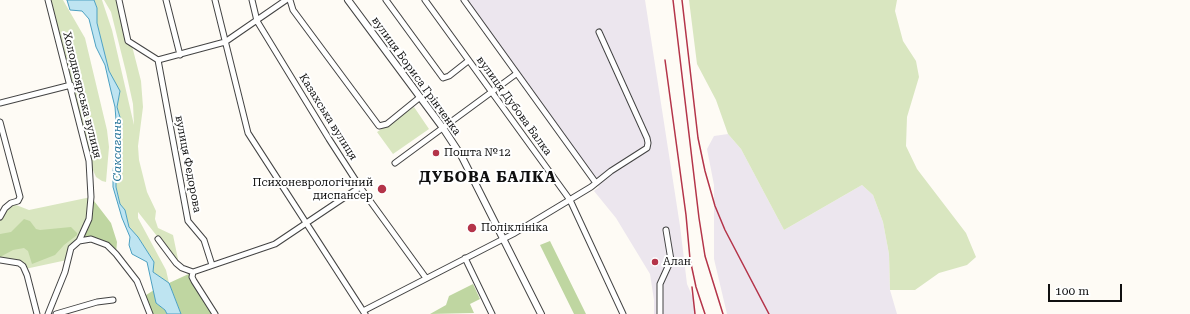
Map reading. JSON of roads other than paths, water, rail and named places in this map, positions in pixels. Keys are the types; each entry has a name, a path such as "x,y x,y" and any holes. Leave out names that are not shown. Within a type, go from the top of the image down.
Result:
{"street":[{"name":"Холодноярська вулиця","path":"48,0 71,85 89,161 91,197 89,219 79,241 71,248 64,272 48,314"},
{"path":"119,0 128,42 158,60 226,42 286,0"},
{"path":"166,0 180,55"},
{"path":"215,0 248,133 364,312 426,278 504,239 570,200 647,148 648,143 599,32"},
{"name":"Казахська вулиця","path":"252,0 256,21 360,187 426,278"},
{"path":"290,0 293,10 379,126 387,124 419,98"},
{"name":"вулиця Бориса Грінченка","path":"348,0 419,98 443,128 471,173 541,314"},
{"path":"386,0 443,78 449,76 468,61"},
{"name":"вулиця Дубова Балка","path":"425,0 570,200 623,314"},
{"path":"464,0 596,183"},
{"name":"вулиця Федорова","path":"158,60 188,221 204,240 212,265"},
{"path":"395,163 516,74"},
{"path":"0,103 71,85"},
{"path":"0,122 20,197 18,201 11,202 5,208 0,217"},
{"path":"158,239 176,263 182,268 193,272 275,244 360,187"},
{"path":"660,314 660,284 671,260 666,230"},
{"path":"79,241 91,239 107,245 137,281 150,314"},
{"path":"465,258 492,314"},
{"path":"0,260 19,263 23,266 27,275 37,314"},
{"path":"193,272 192,277 194,281 215,314"},
{"path":"56,314 97,302 113,300"}],"water":[{"name":"Саксагань","path":"67,0 94,0 97,8 97,23 109,71 120,91 117,107 122,124 116,173 116,187 120,204 125,210 129,227 138,237 154,262 153,272 169,283 181,314 167,314 165,310 156,303 147,262 132,254 129,245 130,237 122,218 113,187 117,133 115,107 105,65 96,47 89,19 82,11 70,10"}],"railway":[{"path":"673,0 699,218 705,256 723,314"},
{"path":"682,0 698,138 705,171 715,206 725,230 769,314"},
{"path":"665,60 686,215 690,259 696,287 705,314"},
{"path":"692,287 695,314"}],"place":[{"name":"Пошта №12","path":"436,153"},
{"name":"Психоневрологічний диспансер","path":"382,189"},
{"name":"Поліклініка","path":"472,228"},
{"name":"Алан","path":"655,262"}],"district":[{"name":"ДУБОВА БАЛКА","path":"488,178"}]}
